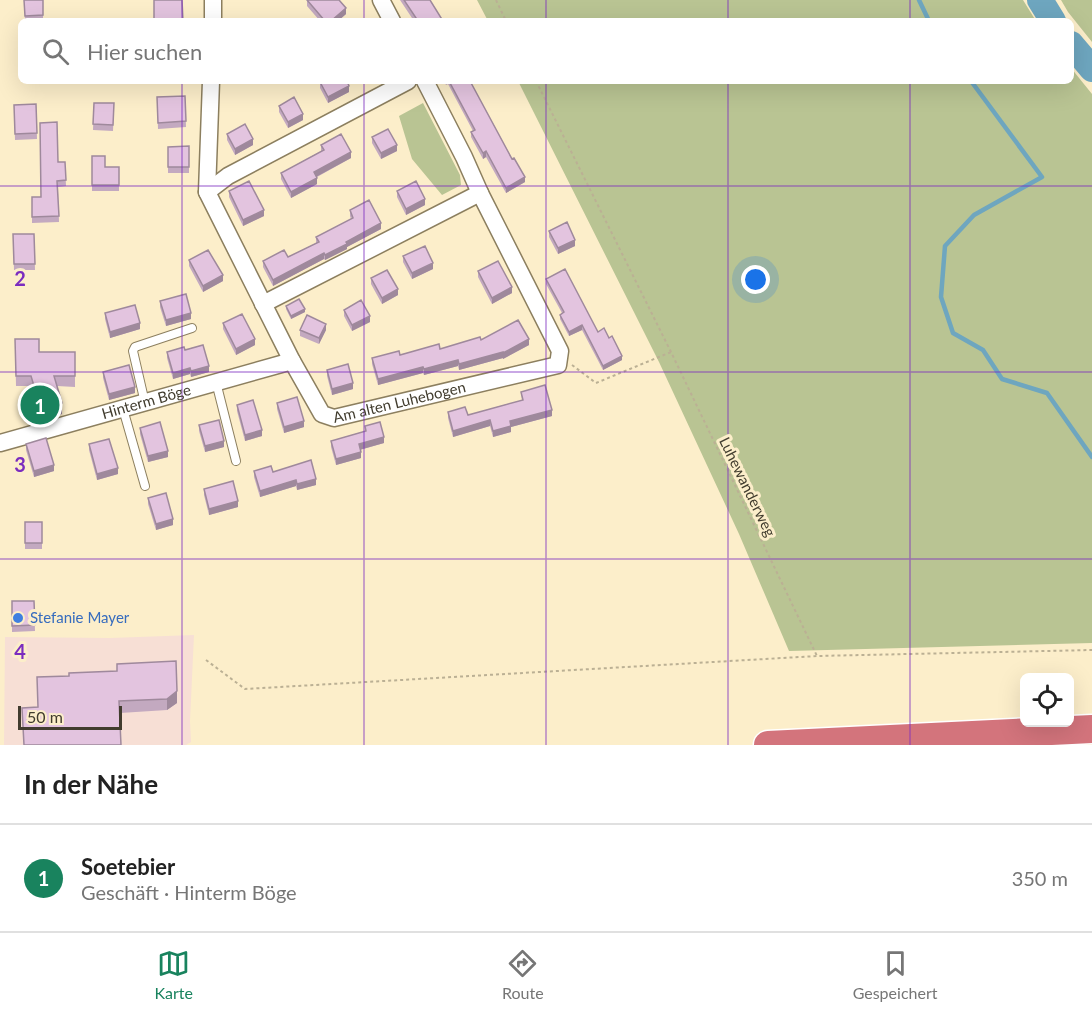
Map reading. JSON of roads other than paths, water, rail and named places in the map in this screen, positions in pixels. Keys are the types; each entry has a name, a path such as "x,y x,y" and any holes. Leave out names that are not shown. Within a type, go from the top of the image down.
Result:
{"highway":[{"path":"768,745 1092,729"}],"street":[{"path":"213,0 213,18"},
{"path":"381,0 390,18"},
{"name":"Am alten Luhebogen","path":"211,84 207,192 292,361 322,414 334,418 558,365 560,351 480,193"},
{"path":"207,192 228,176 402,84"},
{"path":"263,304 480,193 427,84"},
{"name":"Hinterm Böge","path":"0,443 292,361"}],"lane":[{"path":"145,403 133,351 135,347 192,328"},
{"path":"216,382 236,460"},
{"path":"123,409 145,486"}],"waterway":[{"path":"919,0 928,18"},
{"path":"1040,0 1051,18"},
{"path":"1074,48 1092,69"},
{"path":"973,84 1042,177 974,215 945,246 941,297 953,333 983,350 1002,379 1047,393 1092,457"}],"place":[{"name":"Soetebier","path":"40,405"},
{"name":"Stefanie Mayer","path":"18,618"}]}
